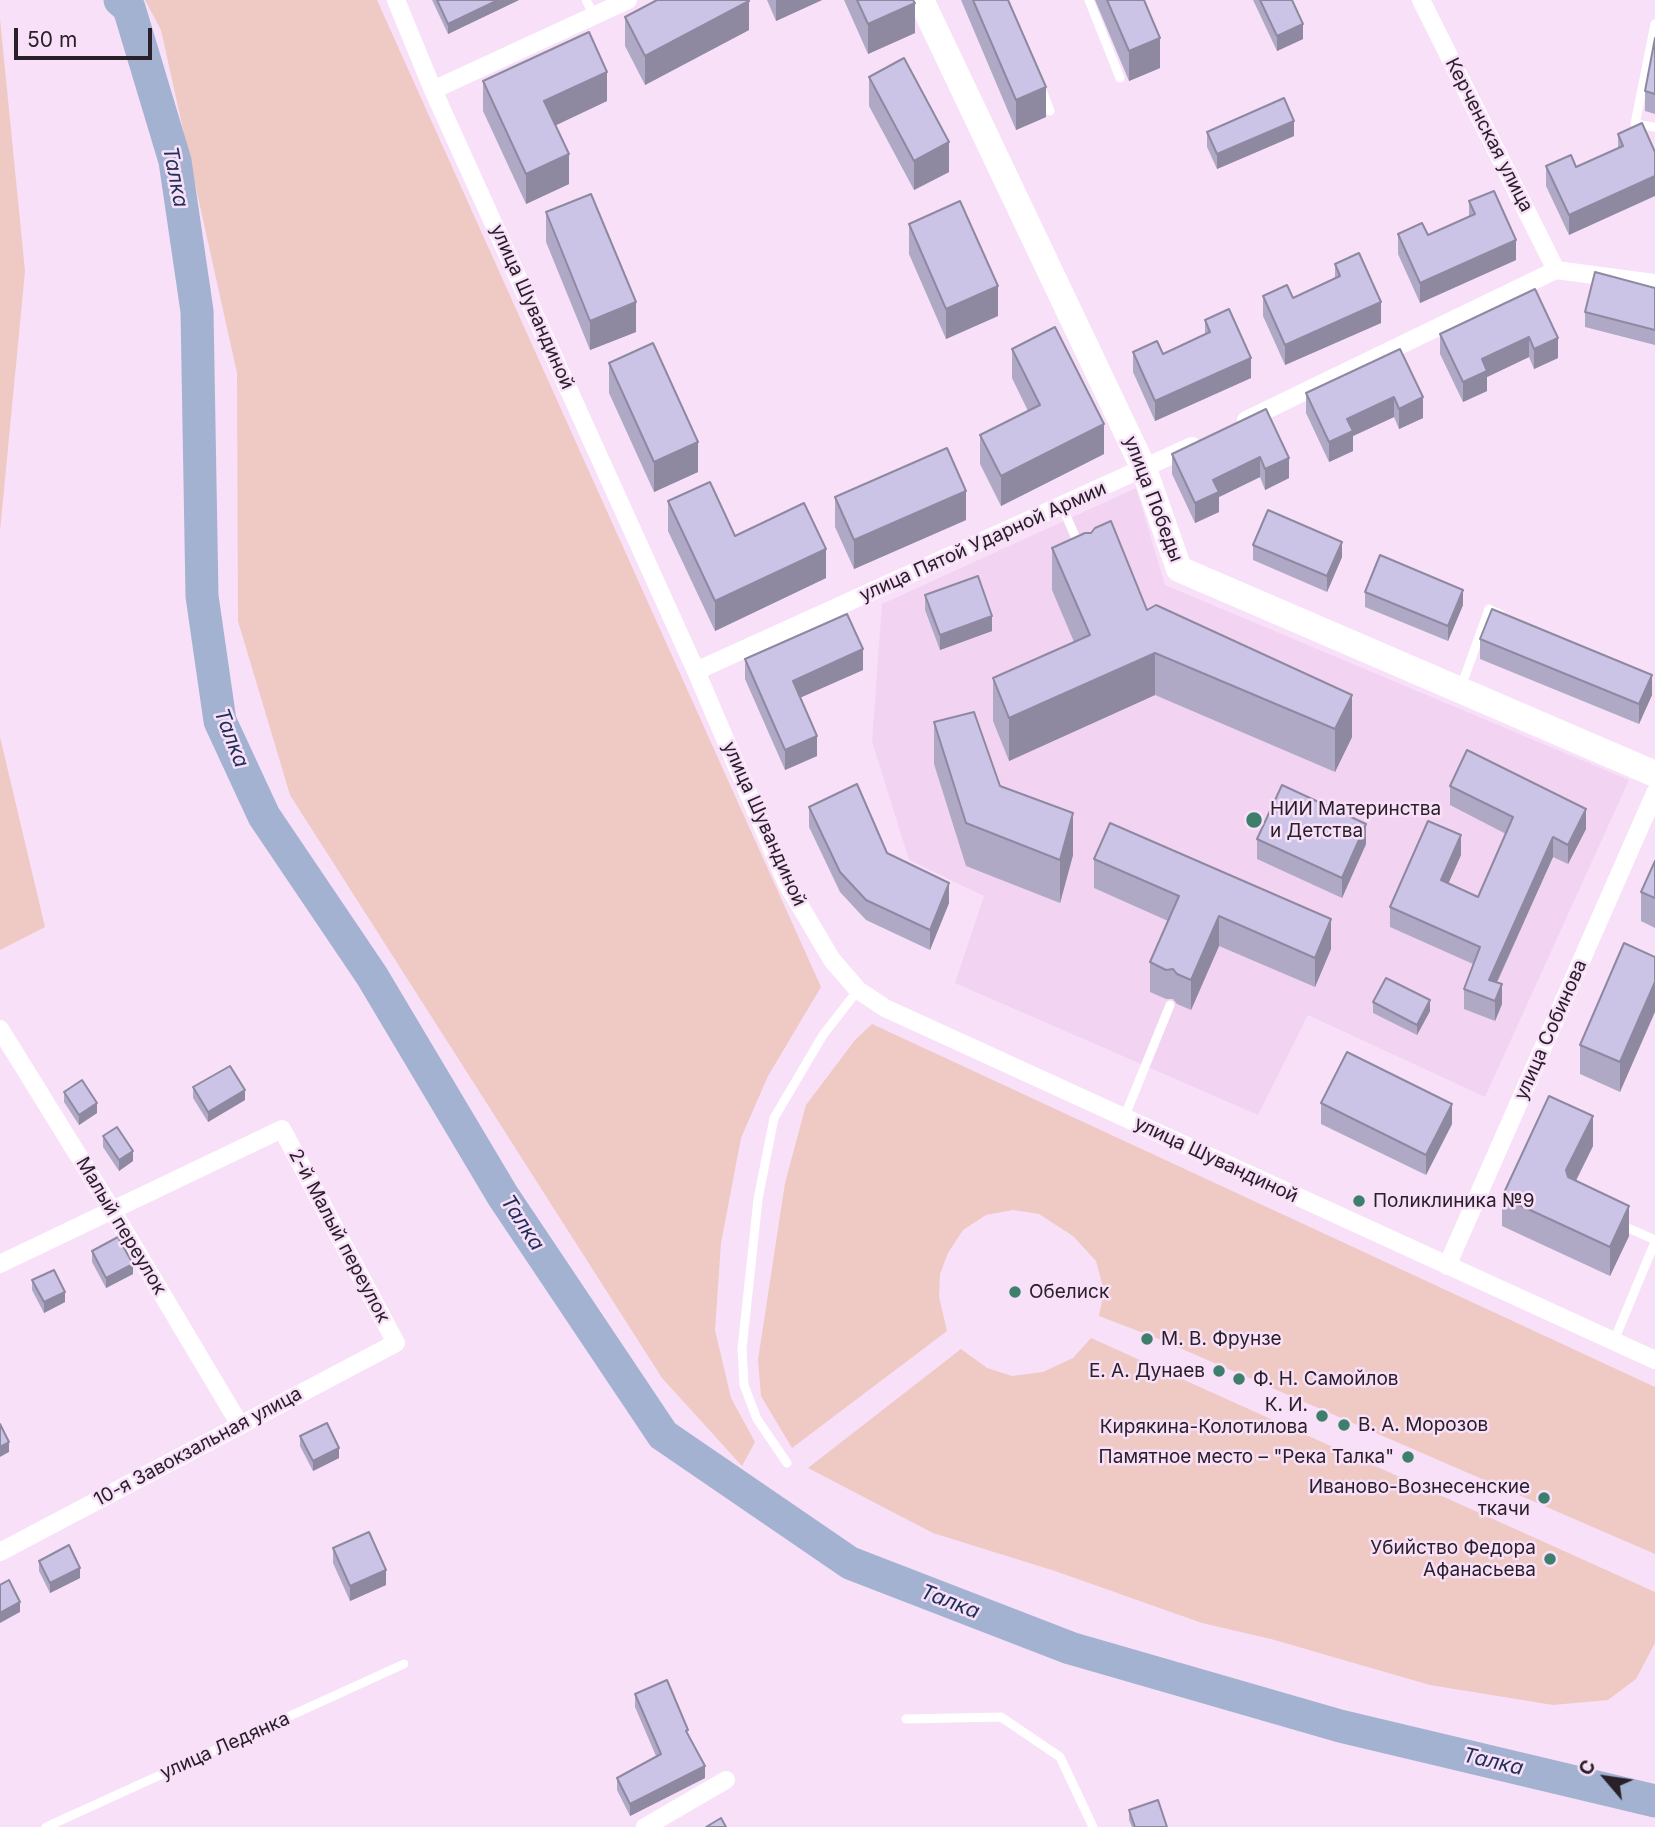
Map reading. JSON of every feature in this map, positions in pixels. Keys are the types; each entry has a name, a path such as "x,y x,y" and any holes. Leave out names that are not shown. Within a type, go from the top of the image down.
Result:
{"street":[{"name":"улица Шувандиной","path":"396,0 433,90 696,671 787,884 832,960 858,990 885,1008 1655,1360"},
{"path":"433,90 590,8 628,0"},
{"name":"улица Победы","path":"921,0 1144,469 1179,569 1655,774"},
{"name":"Керченская улица","path":"1421,0 1556,270"},
{"path":"1232,426 1556,270 1655,284"},
{"name":"улица Пятой Ударной Армии","path":"696,671 1207,439"},
{"name":"улица Собинова","path":"1447,1266 1655,793"},
{"name":"Малый переулок","path":"0,1029 240,1425"},
{"name":"2-й Малый переулок","path":"112,1210 282,1129 396,1343"},
{"path":"0,1264 112,1210"},
{"name":"10-я Завокзальная улица","path":"0,1552 396,1343"},
{"path":"645,1827 726,1780"}],"lane":[{"path":"1088,0 1121,78"},
{"path":"1655,24 1635,124 1655,127"},
{"path":"1040,86 1050,111"},
{"path":"1062,506 1083,556"},
{"path":"1460,690 1489,609 1514,619"},
{"path":"787,1462 757,1419 744,1385 742,1349 758,1199 775,1118 823,1035 858,990"},
{"path":"1124,1118 1170,1005"},
{"path":"1608,1219 1655,1241 1613,1342"},
{"name":"улица Ледянка","path":"46,1827 404,1664"},
{"path":"906,1719 1001,1717 1060,1757 1093,1827"}],"shaded area":[{"path":"145,0 377,0 821,987 768,1076 741,1138 721,1243 715,1330 731,1398 755,1442 742,1466 662,1378 290,795 238,621 237,373 161,30"},
{"path":"0,19 25,271 0,531"},
{"name":"НИИ Материнства и Детства","path":"1136,488 1165,585 1629,780 1485,1097 1308,1015 1258,1115 955,983 984,896 909,860 872,741 882,604"},
{"path":"0,737 45,927 0,950"},
{"path":"872,1024 1655,1387 1655,1554 1159,1339 1099,1316 1104,1291 1096,1261 1073,1236 1039,1214 1013,1210 986,1215 963,1230 948,1253 940,1274 939,1297 947,1331 792,1448 761,1396 758,1360 785,1183 806,1105 855,1040"},
{"path":"1091,1338 1655,1592 1655,1643 1636,1679 1608,1700 1553,1705 1430,1685 1271,1639 1202,1623 1055,1571 933,1533 808,1468 961,1349 987,1368 1012,1376 1043,1372 1073,1358"}],"building":[{"path":"437,0 498,0 448,24"},
{"path":"657,0 749,1 645,56 625,17"},
{"path":"857,0 913,0 915,3 868,24"},
{"path":"973,0 1008,0 1046,87 1016,100"},
{"path":"1107,0 1144,0 1160,38 1129,51"},
{"path":"1260,0 1292,0 1303,24 1277,36"},
{"path":"589,32 607,72 544,101 569,154 526,174 483,81"},
{"path":"1655,38 1655,94 1645,91"},
{"path":"904,58 949,142 914,161 869,77"},
{"path":"1284,98 1294,121 1217,154 1207,132"},
{"path":"1642,123 1655,152 1655,176 1569,215 1546,166 1571,155 1576,167 1623,146 1618,134"},
{"path":"1494,191 1516,240 1420,283 1398,234 1422,223 1428,235 1475,214 1469,201"},
{"path":"591,194 636,302 590,321 546,212"},
{"path":"960,201 998,286 946,309 909,224"},
{"path":"1359,253 1381,302 1285,345 1263,296 1287,285 1293,298 1340,276 1335,264"},
{"path":"1595,272 1655,288 1655,330 1585,312"},
{"path":"1535,289 1558,338 1534,349 1529,337 1482,359 1487,371 1463,382 1440,334"},
{"path":"1229,309 1251,358 1155,401 1133,352 1157,341 1163,354 1210,332 1205,320"},
{"path":"1055,327 1104,424 1001,476 980,435 1040,405 1012,349"},
{"path":"653,343 698,442 654,462 609,363"},
{"path":"1400,349 1423,397 1399,409 1394,397 1347,419 1353,431 1329,442 1306,393"},
{"path":"1266,409 1289,458 1265,469 1260,457 1213,480 1219,492 1195,503 1172,454"},
{"path":"947,448 966,491 854,540 835,497"},
{"path":"710,482 735,536 804,503 826,549 715,601 668,501"},
{"path":"1268,510 1342,542 1327,576 1253,545"},
{"path":"1111,521 1147,610 1156,605 1352,695 1335,729 1155,653 1009,718 993,678 1090,635 1052,548 1085,533 1091,533 1095,528"},
{"path":"1380,555 1463,590 1448,626 1365,592"},
{"path":"978,576 992,616 940,635 925,595"},
{"path":"1492,609 1652,675 1639,704 1480,639"},
{"path":"847,614 863,649 793,681 817,736 785,750 745,659"},
{"path":"974,712 1000,786 1073,813 1060,860 966,823 934,722"},
{"path":"1467,750 1586,809 1568,845 1553,837 1489,980 1502,984 1495,1001 1464,989 1480,947 1390,907 1428,821 1461,835 1441,880 1478,897 1513,817 1450,786"},
{"path":"857,784 887,853 949,883 930,930 866,900 840,872 809,807"},
{"path":"1282,785 1366,824 1342,878 1257,839"},
{"path":"1110,823 1331,919 1315,958 1219,916 1191,980 1177,974 1173,969 1166,970 1150,962 1179,896 1094,859"},
{"path":"1655,861 1655,898 1641,892"},
{"path":"1624,943 1655,957 1655,982 1620,1062 1580,1045"},
{"path":"1386,978 1430,1000 1417,1025 1373,1002"},
{"path":"1347,1052 1452,1104 1426,1155 1321,1103"},
{"path":"230,1066 245,1090 208,1112 193,1087"},
{"path":"82,1080 97,1103 79,1115 64,1092"},
{"path":"1549,1096 1593,1116 1566,1170 1568,1177 1629,1206 1610,1247 1502,1197"},
{"path":"117,1127 133,1151 119,1160 103,1136"},
{"path":"118,1237 133,1264 106,1278 92,1251"},
{"path":"54,1270 65,1292 44,1302 32,1280"},
{"path":"327,1423 339,1448 313,1461 300,1436"},
{"path":"0,1424 9,1442 0,1447"},
{"path":"369,1532 386,1570 350,1586 333,1548"},
{"path":"69,1545 80,1568 50,1583 39,1561"},
{"path":"9,1580 20,1602 0,1613 0,1585"},
{"path":"667,1680 688,1730 686,1731 705,1766 630,1804 617,1778 661,1754 635,1694"},
{"path":"1158,1800 1167,1827 1135,1827 1129,1810"},
{"path":"721,1818 726,1827 706,1827"}],"waterway":[{"name":"Талка","path":"120,0 129,8 175,161 197,311 202,596 220,721 264,816 372,976 503,1196 663,1435 850,1563 1070,1648 1340,1726 1655,1801"}],"place":[{"name":"НИИ Материнства и Детства","path":"1254,820"},
{"name":"Поликлиника №9","path":"1359,1201"},
{"name":"Обелиск","path":"1015,1292"},
{"name":"М. В. Фрунзе","path":"1147,1339"},
{"name":"Е. А. Дунаев","path":"1219,1371"},
{"name":"Ф. Н. Самойлов","path":"1239,1379"},
{"name":"К. И. Кирякина-Колотилова","path":"1322,1416"},
{"name":"В. А. Морозов","path":"1344,1425"},
{"name":"Памятное место – \"Река Талка\"","path":"1408,1457"},
{"name":"Иваново-Вознесенские ткачи","path":"1544,1498"},
{"name":"Убийство Федора Афанасьева","path":"1550,1559"}]}
